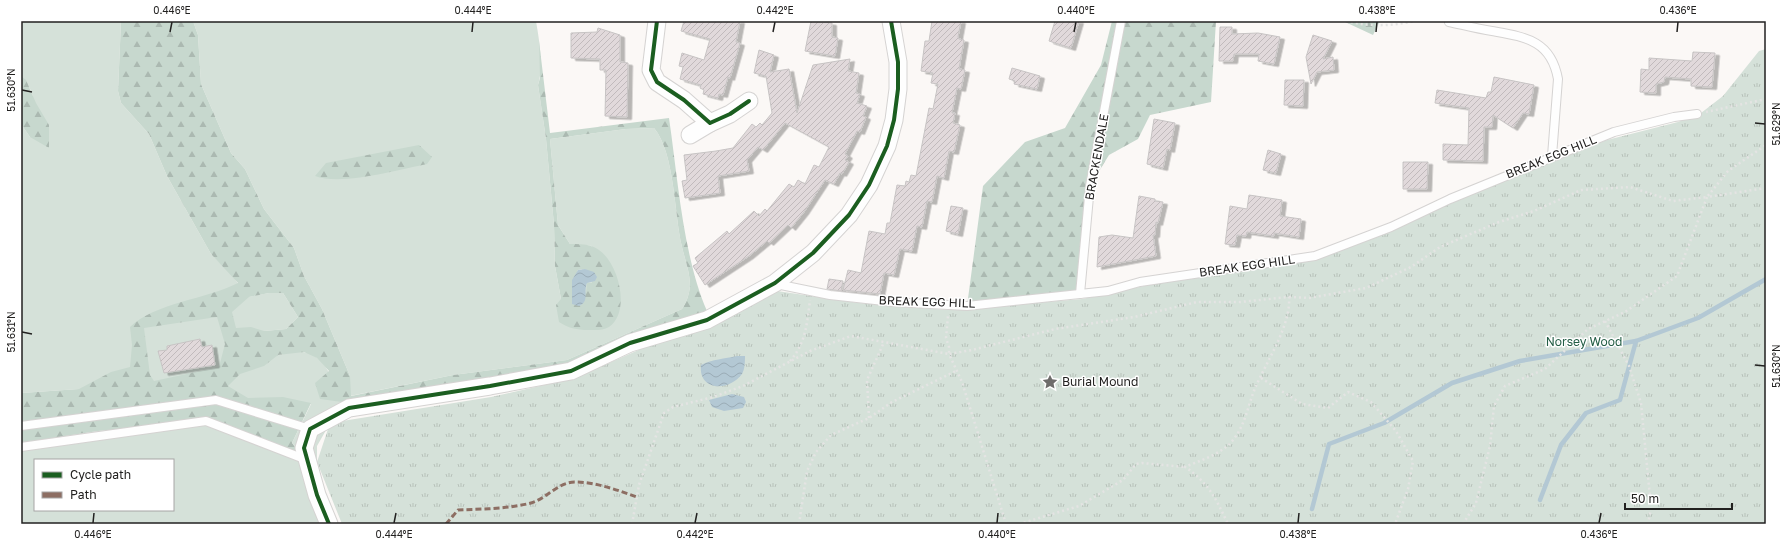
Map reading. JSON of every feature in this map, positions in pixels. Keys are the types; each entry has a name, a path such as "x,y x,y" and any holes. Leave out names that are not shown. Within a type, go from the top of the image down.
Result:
{"street":[{"path":"657,21 651,70 657,82 684,100 710,123"},
{"path":"329,524 317,495 304,448 310,428 349,408 490,386 571,371 630,343 707,320 775,283 813,253 849,215 869,185 884,152 894,120 898,89 898,62 891,21"},
{"path":"690,135 710,123 730,114 749,101"}],"lane":[{"name":"BRACKENDALE","path":"1080,294 1090,186 1121,21"},
{"path":"1449,22 1525,38 1542,47 1550,56 1556,68 1558,79 1552,156"},
{"name":"BREAK EGG HILL","path":"775,283 830,295 893,302 967,306 1108,291 1140,282 1315,256 1391,227 1450,199 1552,156 1614,132 1674,117 1697,114"},
{"path":"21,426 216,400 310,428"},
{"path":"21,447 206,421 308,460"}],"path":[{"path":"1346,21 1357,24 1396,25 1415,21"},
{"path":"1697,114 1766,99"},
{"path":"1463,524 1476,503 1490,446 1494,406 1505,386 1544,369 1588,329 1625,312 1676,276 1707,197 1728,170 1766,145"},
{"path":"632,524 639,485 664,413 673,407 713,397 743,386 759,376 789,363 810,351 851,336 949,354 972,350 1055,329 1134,317 1196,302 1260,301 1289,297 1309,298 1366,288 1411,267 1440,247 1499,222 1534,211 1581,190 1630,187 1673,201 1766,188"},
{"path":"789,363 799,352 803,341 810,296"},
{"path":"1185,467 1214,454 1233,440 1246,416 1256,386 1285,323 1289,297"},
{"path":"950,306 946,338 950,347 949,354 962,382 1006,524"},
{"path":"1605,321 1629,366 1641,403 1651,508 1648,524"},
{"path":"869,418 867,380 884,342"},
{"path":"799,524 807,471 816,452 831,435 869,418 892,402 956,371"},
{"path":"1260,378 1302,404 1328,408 1348,392 1371,402 1396,431 1413,461 1408,489 1395,524"},
{"path":"1019,524 1079,506 1123,480 1136,464 1142,463 1185,467 1200,477 1220,505 1228,524"}],"green space":[{"path":"21,21 121,21 118,91 121,103 149,134 167,176 211,254 231,274 248,297 269,293 283,293 298,317 286,329 264,331 278,355 294,352 311,354 324,364 333,379 342,402 317,446 317,495 329,524 21,524 21,443 98,431 158,430 206,421 307,459 292,443 311,404 79,389 21,393 21,124 30,137 34,113 33,98 27,84 21,77"},
{"path":"121,21 193,21 198,35 201,84 231,153 245,169 264,209 294,248 304,276 322,309 350,376 351,396 453,375 567,360 682,309 688,298 690,281 679,233 670,168 661,139 654,128 626,129 550,139 558,225 570,244 584,244 591,246 600,251 608,259 619,283 621,296 620,309 616,319 607,328 598,330 580,330 559,322 556,305 561,299 555,266 554,225 546,139 538,85 540,78 539,41 550,133 669,118 682,217 692,266 707,311 569,366 342,402 320,399 315,383 329,371 317,358 304,352 278,355 264,366 240,374 228,386 248,398 283,397 311,403 292,443 308,460 206,421 161,427 98,431 21,443 21,393 79,389 111,372 130,367 132,345 130,327 140,319 153,312 238,283 211,254 167,176 149,134 121,103 118,91","holes":["585,269 590,272 592,283 587,283 586,293 576,275 578,270","269,293 283,293 298,317 286,329 264,331 251,327 236,328 232,312 249,297","217,317 225,344 219,367 154,381 150,375 144,328"]},
{"path":"193,21 536,21 541,62 538,85 546,139 554,225 555,266 561,299 559,322 592,246 570,244 558,225 550,139 626,129 654,128 661,139 666,152 673,184 679,233 690,281 688,295 684,306 682,309 567,360 453,375 350,396 350,376 322,309 304,276 294,248 264,209 245,169 231,153 201,84 198,35"},
{"path":"1112,21 1216,21 1211,102 1150,115 1138,139 1109,155 1090,186 1080,294 967,306 983,186 1025,142 1065,128 1101,65"},
{"path":"1343,21 1380,21 1373,35"},
{"name":"Norsey Wood","path":"1766,49 1766,524 342,524 317,462 330,423 491,397 575,378 643,348 712,325 777,291 859,303 948,310 1082,299 1182,278 1314,257 1523,171 1607,140 1678,122 1701,113 1723,96 1759,51"},
{"path":"21,76 26,80 36,103 49,125 49,148 30,137 21,124"},
{"path":"419,145 432,157 427,164 354,178 326,179 315,176 326,163"}],"water":[{"path":"585,269 594,272 597,277 595,281 587,283 584,302 579,306 572,304 572,280 578,270"},
{"path":"745,356 745,360 743,372 736,380 730,384 716,386 709,384 704,380 701,374 701,365 714,360"},
{"path":"732,394 744,397 746,402 743,408 724,411 712,407 709,400"}],"building":[{"path":"684,21 740,21 736,42 740,43 730,78 728,77 723,95 719,94 718,98 703,94 704,90 700,88 701,85 680,79 683,67 679,66 682,53 704,60 710,39 681,31"},
{"path":"811,21 832,23 832,37 838,38 835,56 805,51"},
{"path":"932,21 961,21 958,37 959,39 964,40 959,69 965,70 961,89 957,88 952,113 955,113 953,123 960,125 954,152 949,151 944,178 937,176 932,202 927,201 922,227 917,226 912,251 900,249 894,275 884,273 880,294 843,290 848,270 861,273 869,231 885,234 887,223 890,223 897,185 905,186 906,181 909,182 911,175 916,176 929,108 933,109 938,84 931,83 933,73 921,71 925,41 929,41"},
{"path":"1055,21 1079,21 1071,48 1049,41"},
{"path":"1220,27 1232,27 1232,34 1258,33 1280,37 1274,64 1258,61 1259,54 1234,54 1233,61 1219,61"},
{"path":"598,28 620,35 620,62 628,63 627,117 605,116 606,70 600,70 600,59 571,58 571,33 597,32"},
{"path":"1313,35 1332,41 1323,59 1333,57 1334,70 1317,72 1311,84 1306,57"},
{"path":"759,50 774,55 770,72 789,69 797,113 813,65 850,59 848,71 859,73 856,93 860,94 857,103 867,106 863,116 866,117 860,132 857,131 845,154 848,156 845,160 849,162 842,174 840,173 834,184 825,180 804,212 791,228 788,225 769,243 767,241 749,256 705,285 693,266 698,263 695,258 727,231 729,234 754,211 759,216 765,209 767,211 789,184 794,187 798,180 805,184 814,165 819,167 829,147 785,123 763,150 758,147 747,160 749,171 718,176 720,193 685,198 682,181 687,180 684,155 733,148 752,124 756,127 760,123 762,125 772,113 766,76 754,73"},
{"path":"1693,52 1715,53 1712,87 1691,86 1691,79 1665,77 1664,82 1656,84 1656,93 1640,92 1641,69 1649,70 1649,58 1692,61"},
{"path":"1012,68 1040,76 1037,89 1014,84 1015,81 1009,79"},
{"path":"1494,77 1534,85 1529,114 1523,113 1513,128 1493,115 1492,127 1484,127 1483,161 1443,160 1443,144 1468,145 1469,108 1435,103 1437,90 1486,98 1488,92 1491,92"},
{"path":"1285,80 1304,80 1303,106 1284,105"},
{"path":"1154,119 1175,123 1170,150 1167,149 1163,168 1147,164"},
{"path":"1268,150 1281,154 1276,173 1263,170"},
{"path":"1403,162 1428,162 1427,189 1403,189"},
{"path":"1249,195 1282,200 1280,216 1301,219 1299,237 1274,233 1274,236 1247,232 1246,236 1237,235 1235,245 1225,244 1230,206 1247,209"},
{"path":"1139,196 1163,202 1158,223 1156,222 1155,235 1153,235 1156,256 1097,267 1099,237 1112,235 1133,238"},
{"path":"951,206 963,208 958,234 946,231"},
{"path":"829,279 843,281 841,291 827,289"},
{"path":"200,339 202,347 212,345 215,365 164,373 158,351 167,350 167,346"}],"waterway":[{"path":"1312,509 1329,444 1384,423 1452,383 1520,361 1636,341 1698,318 1766,279"},
{"path":"1540,500 1561,445 1586,413 1620,400 1636,341"}],"marked path":[{"path":"446,524 458,510 504,508 531,503 563,485 575,482 599,485 637,497"}],"cycle path":[{"path":"657,21 651,70 657,82 684,100 710,123 730,114 749,101"},
{"path":"329,524 317,495 304,448 310,429 349,408 490,386 571,371 630,343 707,320 775,283 813,253 849,215 869,185 887,146 894,120 898,89 898,62 891,21"}],"place":[{"name":"Burial Mound","path":"1050,382"}]}
